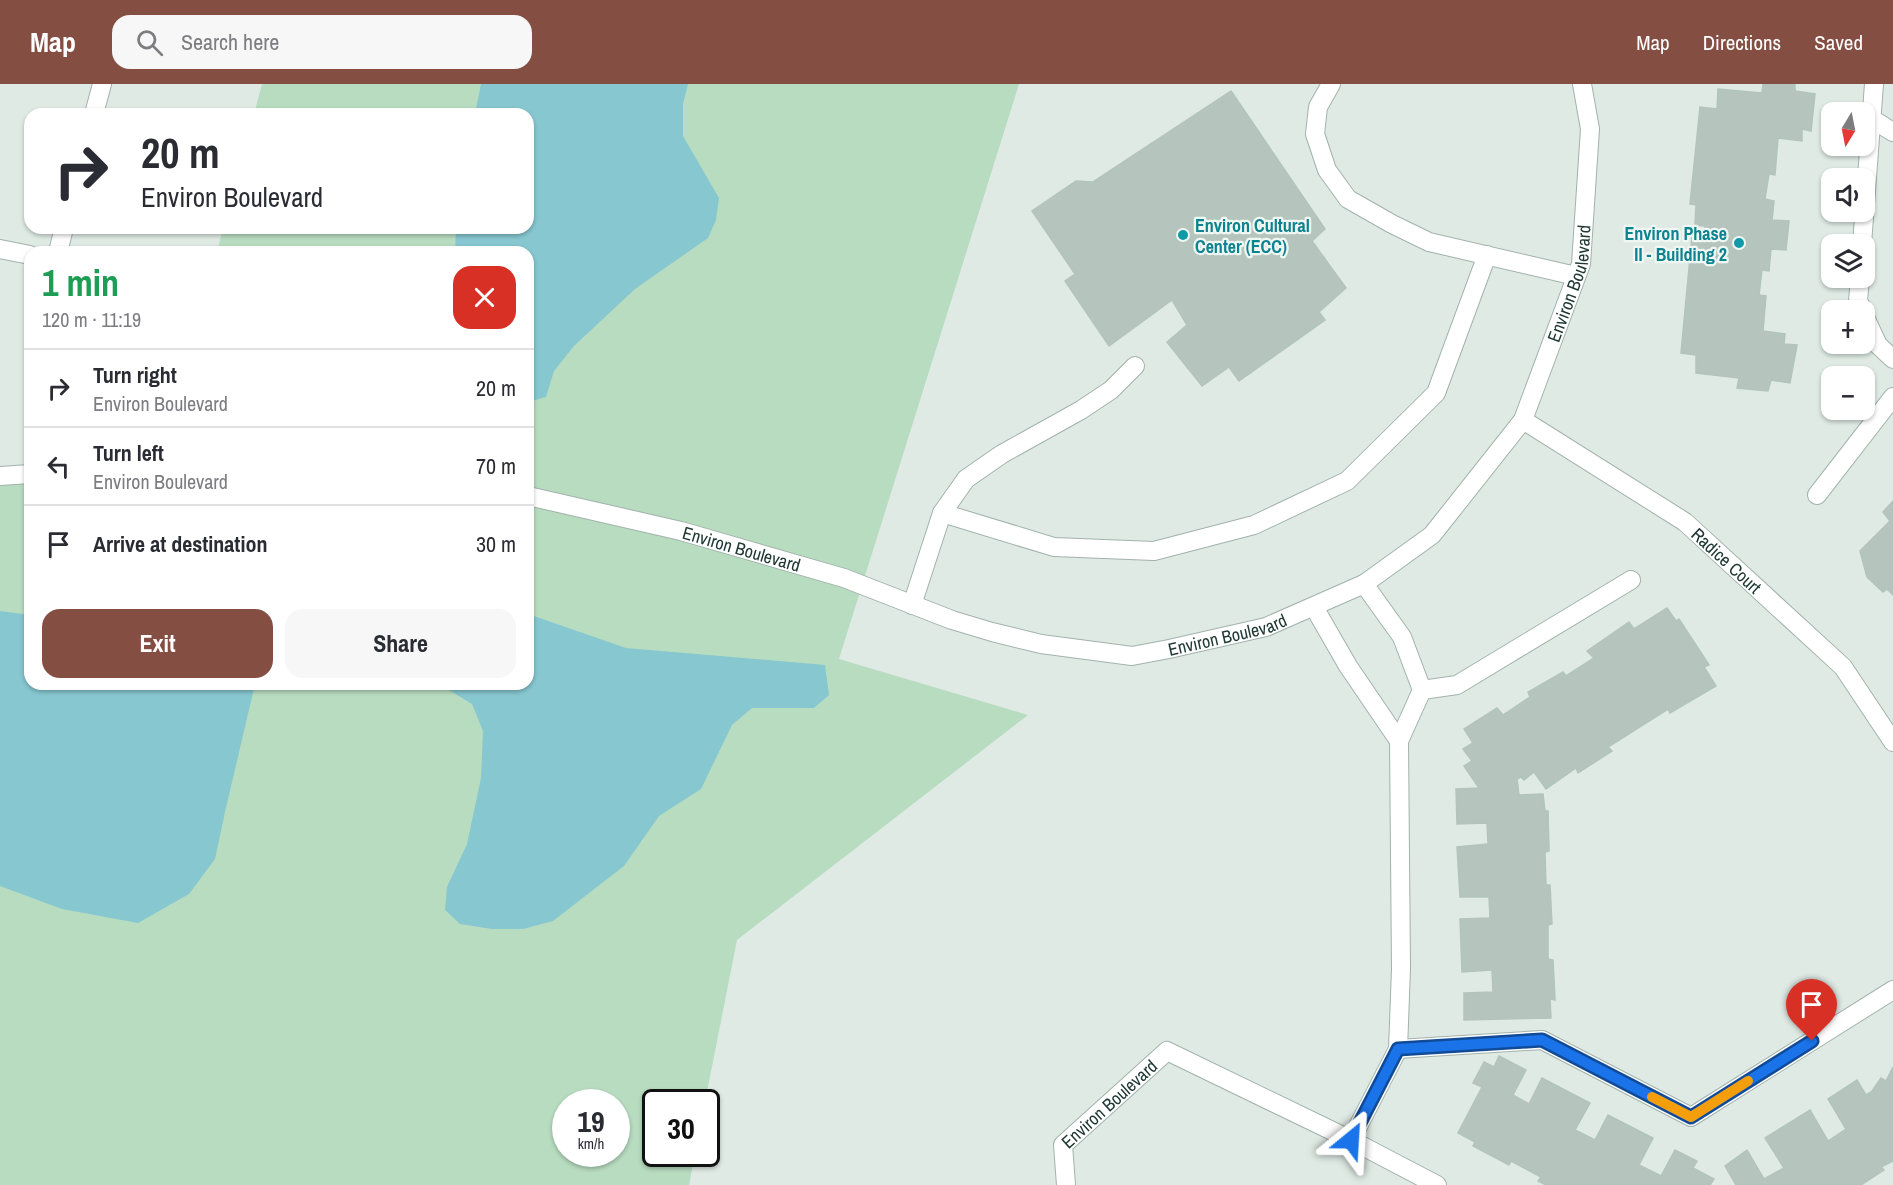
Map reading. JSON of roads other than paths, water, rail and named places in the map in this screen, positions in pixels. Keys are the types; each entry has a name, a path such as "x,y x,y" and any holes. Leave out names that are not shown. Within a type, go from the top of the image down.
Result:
{"street":[{"path":"96,108 102,84"},
{"path":"1331,84 1318,107 1315,135 1327,171 1348,199 1430,242 1576,276"},
{"name":"Environ Boulevard","path":"534,497 681,531 844,578 952,620 1041,644 1132,656 1266,627 1364,584 1431,535 1523,420 1581,264 1590,129 1582,84"},
{"path":"1873,102 1874,84"},
{"path":"1875,121 1893,132"},
{"path":"1864,234 1869,156"},
{"path":"0,249 24,254"},
{"path":"942,513 1054,547 1154,551 1254,525 1347,481 1436,393 1487,255"},
{"path":"1875,339 1878,345 1893,359"},
{"path":"912,605 942,513 966,478 1002,454 1081,410 1111,390 1135,366"},
{"path":"1817,495 1893,397"},
{"name":"Radice Court","path":"1523,420 1685,522 1843,667 1893,742"},
{"path":"0,476 24,474"},
{"path":"1422,690 1457,685 1631,580"},
{"path":"1351,1140 1398,1049 1401,969 1399,741 1422,690 1402,637 1364,584"},
{"path":"1314,607 1348,666 1399,741"},
{"path":"1398,1049 1542,1040 1691,1117 1893,990"},
{"name":"Environ Boulevard","path":"1066,1185 1062,1145 1167,1051 1351,1140 1437,1185"}],"water":[{"path":"481,84 688,84 683,104 683,136 719,198 716,220 708,238 635,289 574,346 554,371 546,397 534,400 534,246 455,246 456,234 534,234 534,108 476,108"},
{"path":"0,611 24,614 24,690 254,690 215,859 189,894 138,923 62,909 0,886"},
{"path":"534,616 626,648 825,665 829,695 814,708 752,708 732,725 701,789 659,816 624,866 553,921 523,929 492,929 460,924 445,910 447,887 467,844 481,778 483,731 472,704 449,690 534,690"}],"place":[{"name":"Environ Cultural Center (ECC)","path":"1183,235"},
{"name":"Environ Phase II - Building 2","path":"1739,243"}]}
